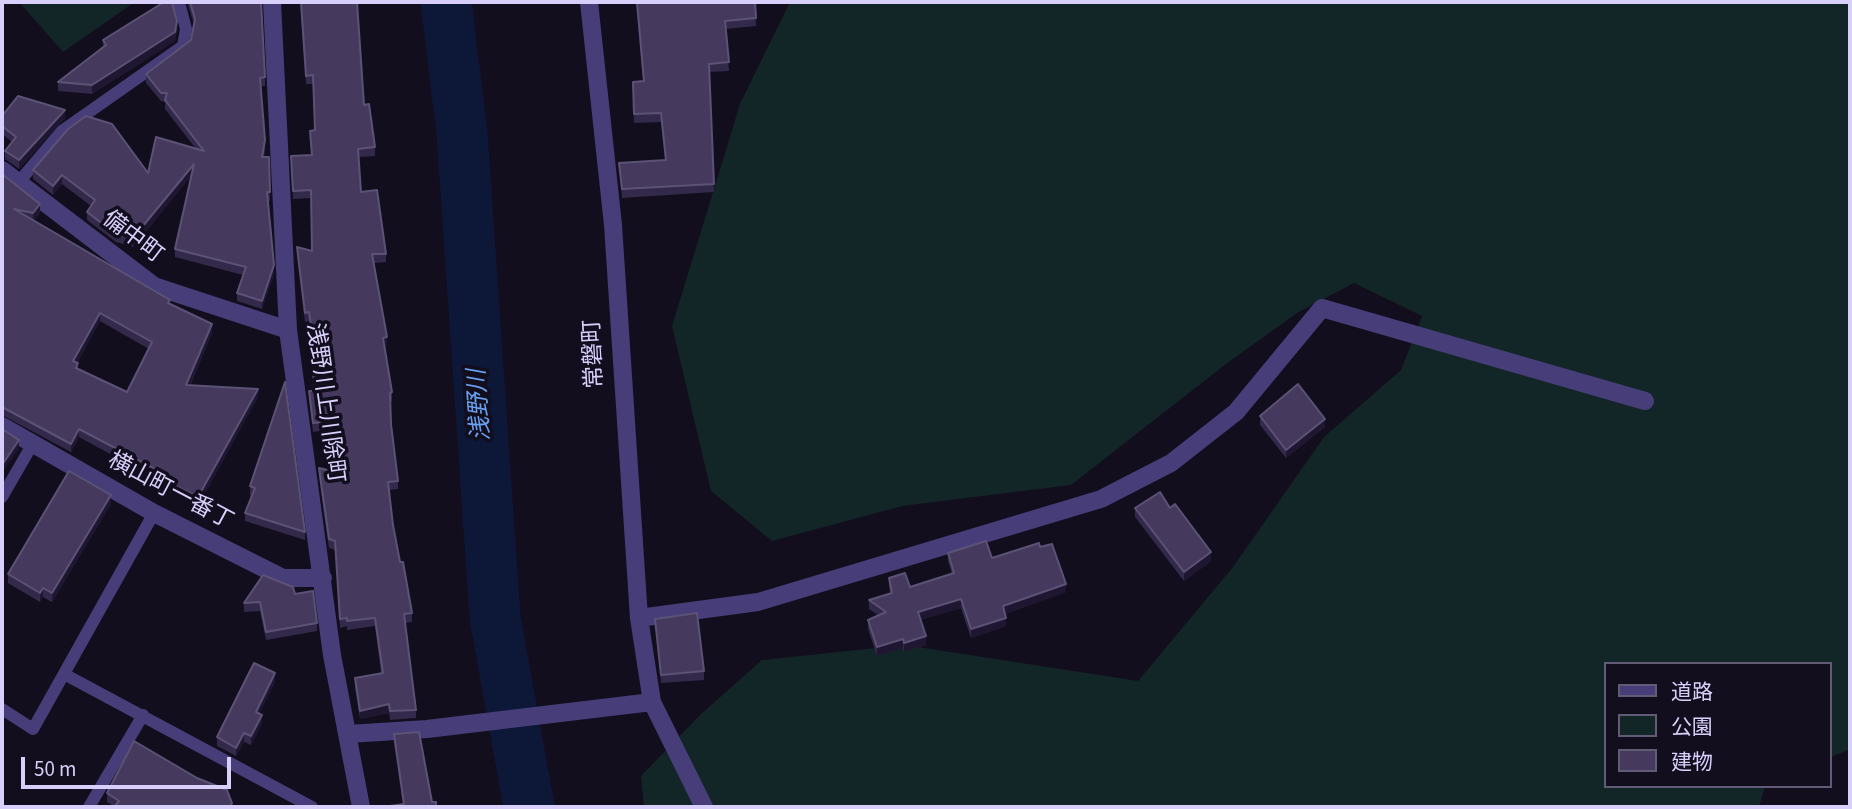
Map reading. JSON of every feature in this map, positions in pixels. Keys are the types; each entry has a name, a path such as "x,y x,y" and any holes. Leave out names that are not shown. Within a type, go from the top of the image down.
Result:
{"street":[{"name":"浅野川上川除町","path":"272,2 288,330 332,656 361,807"},
{"name":"常磐町","path":"589,2 613,225 639,618 652,702 704,807"},
{"name":"備中町","path":"2,170 154,286 288,330"},
{"path":"639,618 758,603 1101,499 1171,463 1236,412 1322,308 1645,401"},
{"name":"横山町一番丁","path":"2,426 32,446 154,513 283,578 323,578"},
{"path":"348,734 427,729 652,702"}],"lane":[{"path":"18,183 62,131 183,46 186,29 179,2"},
{"path":"2,497 32,446"},
{"path":"2,709 33,729 154,513"},
{"path":"64,674 312,807"},
{"path":"89,807 142,715"}],"green space":[{"path":"19,2 135,2 63,52"},
{"path":"790,2 1850,2 1850,749 1831,757 1831,662 1604,662 1604,788 1764,788 1759,807 644,807 641,776 701,714 762,660 905,645 1138,681 1233,567 1324,437 1401,370 1422,316 1354,283 1297,313 1226,364 1071,485 902,506 772,541 711,491 672,326 740,104"}],"building":[{"path":"164,2 172,2 177,21 175,32 92,85 58,82 106,45 103,40"},
{"path":"190,2 261,2 265,77 260,78 265,140 262,157 269,157 270,192 267,192 274,265 262,301 237,293 246,267 175,249 194,164 133,238 116,234 87,212 95,200 62,175 53,186 33,170 68,129 86,116 112,124 148,173 156,137 204,151 165,100 167,93 161,93 146,74 191,40 195,19"},
{"path":"301,2 357,2 364,105 369,104 375,147 358,149 361,192 377,190 386,254 372,254 387,337 383,338 392,392 391,424 398,481 388,482 393,525 412,613 404,614 416,710 390,711 389,704 360,711 355,678 383,673 375,618 347,621 347,618 340,619 335,541 329,539 319,468 340,473 333,421 313,423 309,391 316,391 312,367 317,366 309,312 305,313 297,247 312,251 311,190 293,191 291,156 312,155 310,131 315,130 313,75 306,76"},
{"path":"637,2 755,2 756,18 725,21 729,62 709,64 714,184 622,189 619,163 666,160 661,113 634,114 633,82 644,81"},
{"path":"18,96 65,110 19,160 5,151 16,137 2,126 2,116"},
{"path":"2,174 40,204 33,213 14,209 170,300 168,303 212,324 186,385 258,389 198,497 152,475 155,469 79,429 71,444 2,407","holes":["100,313 152,342 127,392 76,368 78,363 73,361"]},
{"path":"285,382 305,532 245,513 255,488 250,486"},
{"path":"1298,384 1325,419 1286,450 1260,416"},
{"path":"2,429 19,440 2,465"},
{"path":"69,471 111,495 52,593 43,588 40,593 8,574"},
{"path":"1160,492 1170,508 1175,504 1211,552 1184,572 1135,508"},
{"path":"986,541 992,558 1039,543 1040,547 1052,544 1066,584 1003,606 1006,618 971,629 961,599 918,612 926,636 904,643 903,639 877,647 868,620 886,612 869,600 892,593 889,578 905,573 910,587 954,573 948,553"},
{"path":"263,575 293,587 295,594 313,591 317,623 266,632 260,602 244,603"},
{"path":"697,613 704,671 661,675 655,619"},
{"path":"254,663 275,673 256,712 262,715 251,736 244,733 236,748 217,737"},
{"path":"419,732 432,802 436,802 436,807 390,807 404,804 394,734"},
{"path":"134,741 197,778 227,790 232,803 230,807 114,807 119,801 107,793"}],"waterway":[{"name":"浅野川","path":"446,2 462,133 495,617 529,807"}]}
